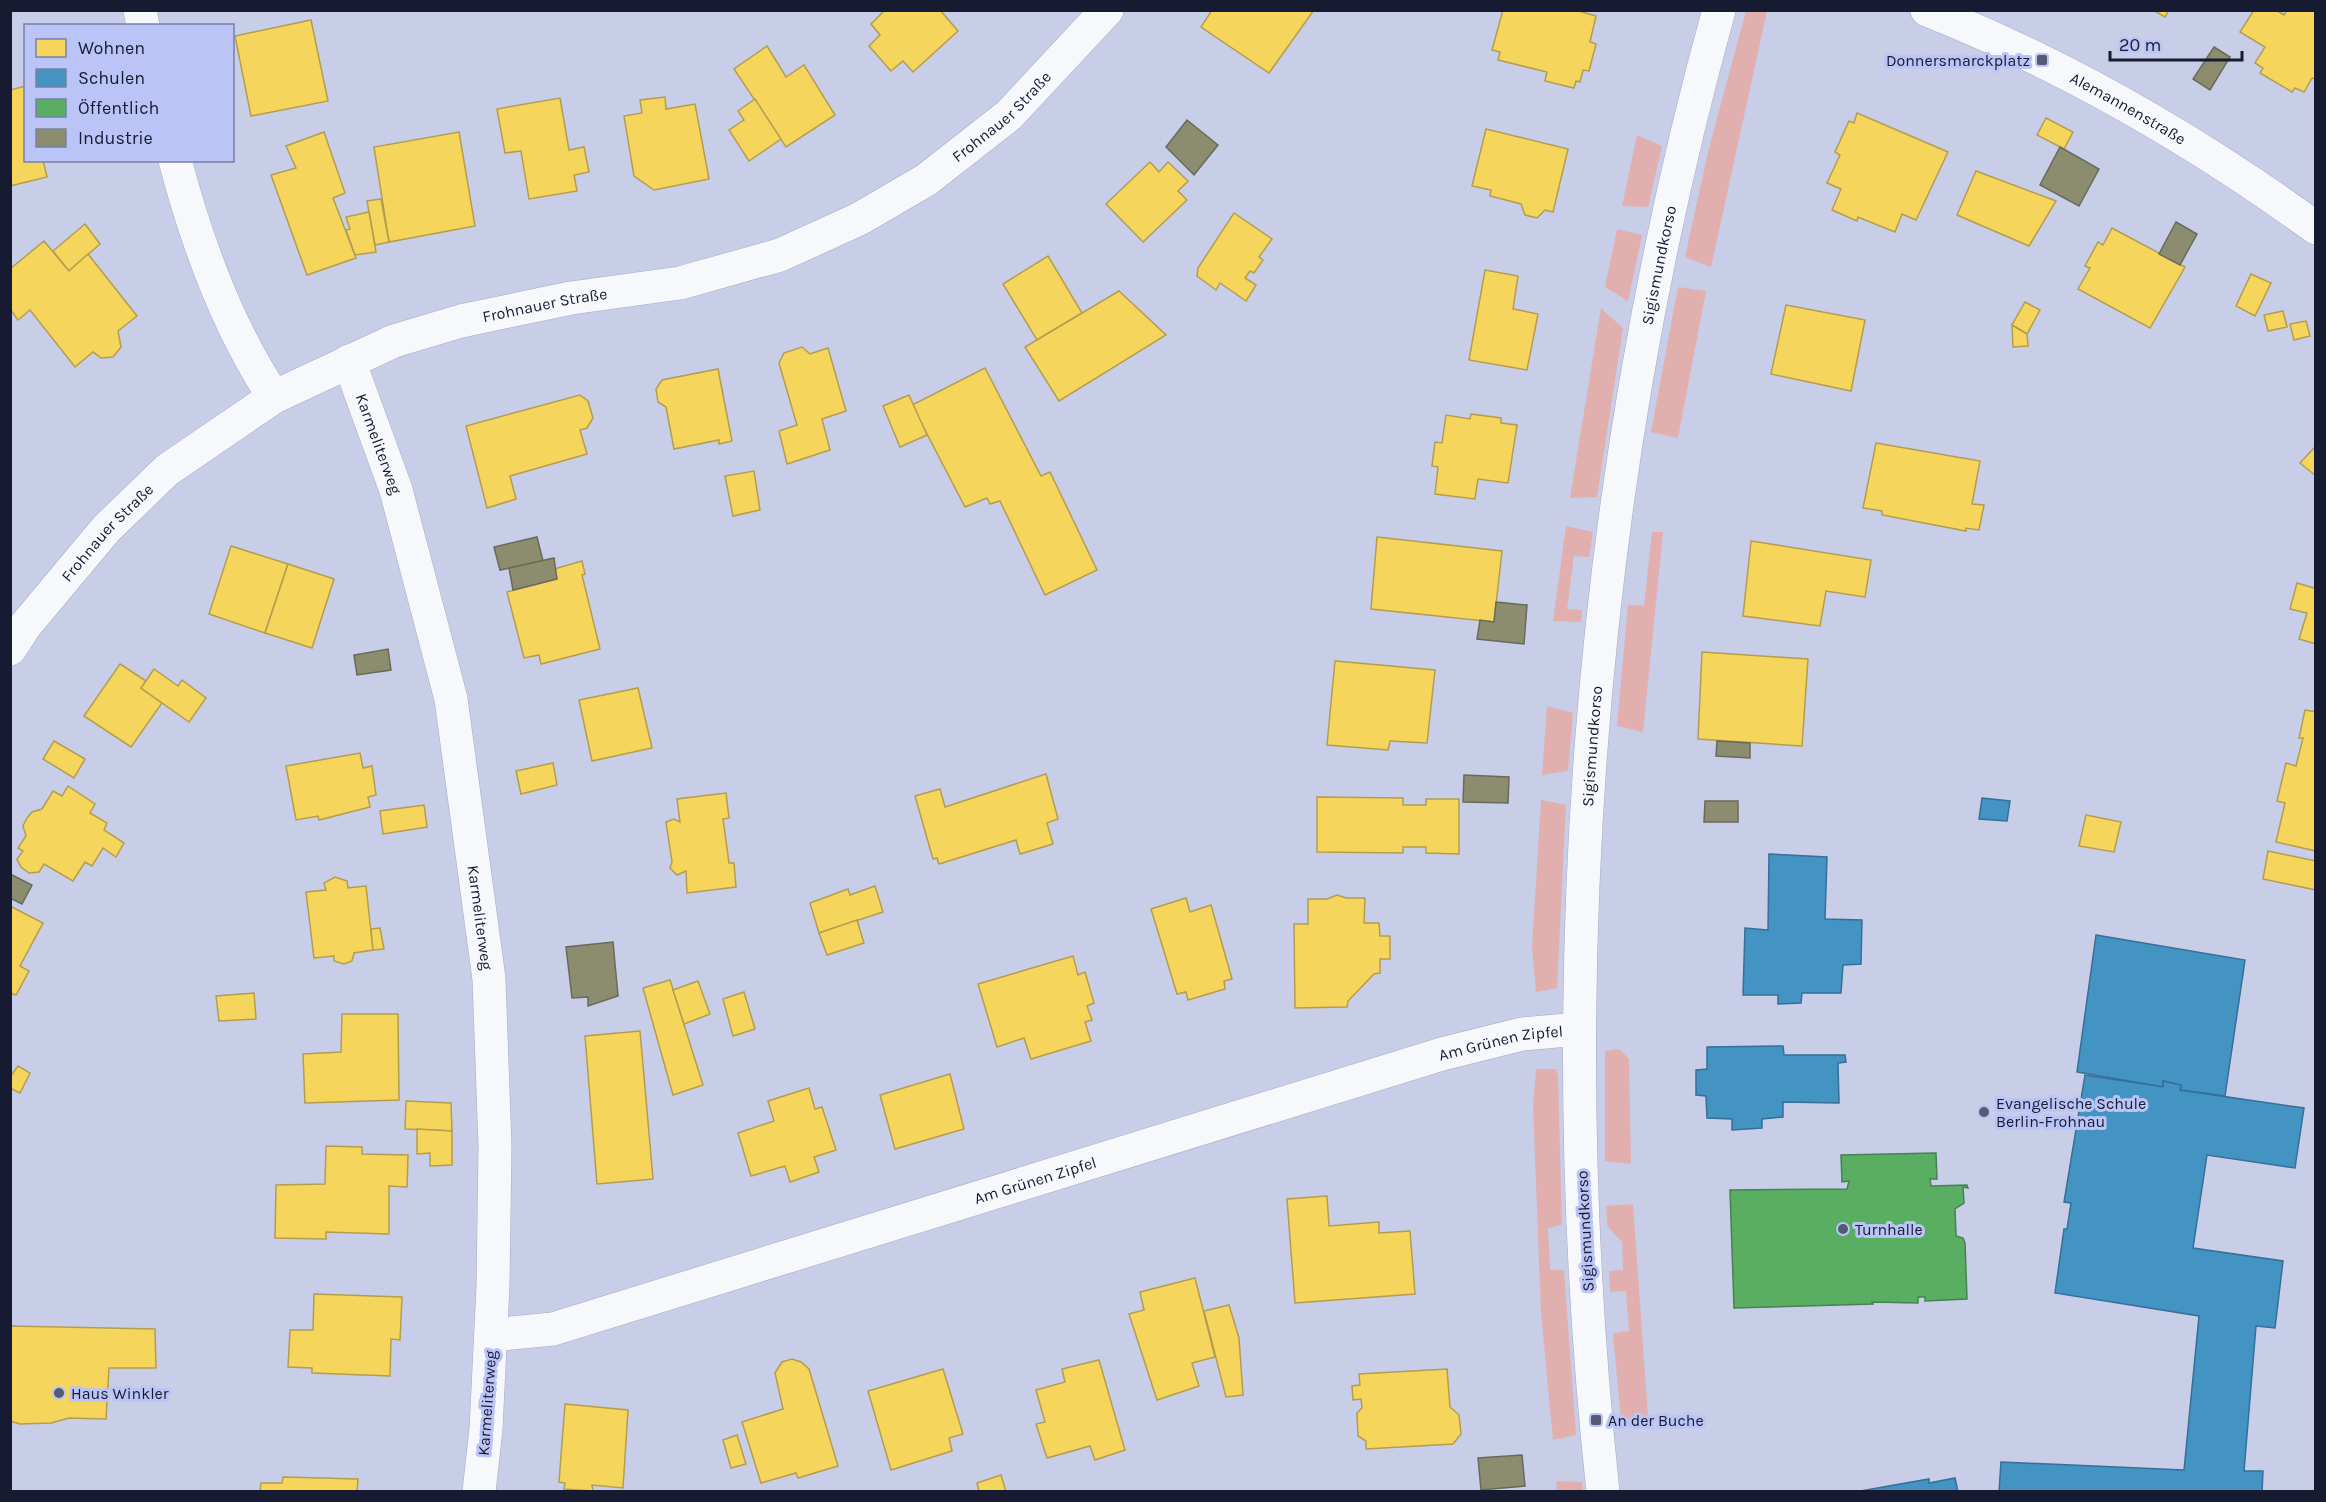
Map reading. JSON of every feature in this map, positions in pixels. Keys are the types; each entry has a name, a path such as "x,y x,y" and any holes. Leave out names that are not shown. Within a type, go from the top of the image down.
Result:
{"street":[{"name":"Frohnauer Straße","path":"10,649 25,626 106,529 167,470 274,397 394,341 461,321 571,298 680,284 780,255 859,219 926,180 1009,115 1107,10"},
{"name":"Sigismundkorso","path":"1604,1491 1596,1420 1586,1260 1579,1029 1588,790 1617,501 1668,220 1719,10"},
{"name":"Alemannenstraße","path":"1927,10 2076,78 2168,130 2316,228"},
{"path":"176,162 232,326 274,397"},
{"name":"Karmeliterweg","path":"349,361 396,489 453,710 489,979 495,1146 492,1335 486,1429 479,1491"},
{"name":"Am Grünen Zipfel","path":"492,1335 553,1329 1442,1054 1522,1034 1579,1029"}],"shaded area":[{"path":"1746,11 1767,11 1711,267 1685,257 1708,152"},
{"path":"1637,135 1662,146 1648,207 1622,206"},
{"path":"1617,229 1642,235 1628,301 1605,287"},
{"path":"1678,287 1706,291 1678,438 1651,432"},
{"path":"1601,308 1623,328 1597,497 1570,498"},
{"path":"1566,526 1593,532 1589,557 1574,556 1567,609 1582,610 1581,622 1553,621"},
{"path":"1652,532 1663,532 1643,732 1617,726 1628,605 1644,606"},
{"path":"1547,706 1573,713 1568,771 1542,775"},
{"path":"1541,800 1566,805 1557,988 1536,992 1532,947"},
{"path":"1619,1049 1629,1059 1631,1164 1605,1161 1605,1051"},
{"path":"1536,1069 1556,1069 1558,1076 1562,1225 1548,1228 1550,1270 1564,1270 1576,1435 1553,1440 1541,1312 1533,1107"},
{"path":"1633,1204 1648,1416 1621,1420 1613,1333 1629,1331 1626,1291 1610,1292 1609,1271 1623,1270 1622,1242 1608,1227 1606,1206"},
{"path":"1556,1481 1582,1482 1583,1491 1557,1491"}],"building: Wohnen":[{"path":"885,10 940,10 958,31 913,72 903,61 891,71 869,46 880,35 871,24"},
{"path":"1212,10 1314,10 1269,73 1201,27"},
{"path":"1503,10 1575,10 1596,16 1590,42 1596,44 1589,71 1583,70 1580,82 1576,81 1574,88 1545,81 1547,72 1498,60 1500,52 1492,50"},
{"path":"2153,10 2169,10 2165,17"},
{"path":"2254,10 2276,10 2284,15 2287,10 2316,10 2316,79 2312,78 2304,92 2295,88 2292,92 2260,73 2263,68 2255,63 2265,47 2240,32"},
{"path":"311,20 328,101 251,116 235,36"},
{"path":"767,46 786,77 804,65 835,115 786,147 734,69"},
{"path":"24,86 24,162 43,162 47,177 10,186 10,90"},
{"path":"665,97 666,109 695,104 709,179 654,190 634,176 624,116 642,113 640,100"},
{"path":"560,98 569,150 584,147 589,172 574,175 577,191 529,199 521,151 505,153 497,109"},
{"path":"755,99 781,139 749,161 729,130 744,120 738,111"},
{"path":"1857,113 1948,152 1916,220 1902,214 1895,232 1858,217 1857,221 1832,210 1841,189 1827,183 1840,155 1835,152 1849,121 1854,123"},
{"path":"2046,118 2073,132 2064,149 2037,135"},
{"path":"1486,129 1568,149 1553,212 1545,210 1537,218 1525,215 1521,204 1490,196 1491,190 1472,186"},
{"path":"324,132 345,193 333,198 356,258 307,275 271,175 296,168 286,146"},
{"path":"459,132 475,226 389,242 374,147"},
{"path":"1150,162 1159,172 1168,162 1188,181 1178,191 1187,200 1143,242 1106,204"},
{"path":"1976,171 2056,201 2029,246 1957,215"},
{"path":"381,199 389,242 375,245 367,201"},
{"path":"369,212 376,252 355,255 346,230 350,229 346,217"},
{"path":"1234,213 1272,239 1259,257 1263,260 1254,273 1250,271 1245,278 1256,285 1246,301 1220,283 1216,290 1197,276 1198,268"},
{"path":"85,224 100,244 69,271 53,251"},
{"path":"2112,228 2185,267 2150,328 2078,289 2090,268 2085,266 2098,242 2103,245"},
{"path":"44,241 69,271 88,254 137,316 118,331 121,347 113,357 101,358 93,352 75,367 30,310 18,320 10,309 10,269"},
{"path":"1048,256 1082,313 1037,340 1003,284"},
{"path":"1485,270 1518,276 1513,309 1538,314 1527,370 1469,360"},
{"path":"2251,274 2271,283 2255,316 2236,306"},
{"path":"1119,291 1166,335 1059,401 1025,347"},
{"path":"2025,302 2040,310 2027,334 2012,325"},
{"path":"1786,305 1865,320 1851,391 1771,374"},
{"path":"2283,311 2287,327 2268,331 2264,315"},
{"path":"2306,321 2310,336 2294,340 2290,324"},
{"path":"2012,325 2027,334 2028,346 2013,347"},
{"path":"802,347 810,354 828,348 846,411 822,419 830,450 787,464 779,431 797,425 779,363 784,353"},
{"path":"985,368 1041,476 1050,472 1097,570 1045,595 1000,501 990,504 987,498 965,507 912,405"},
{"path":"718,369 732,441 719,444 719,440 674,449 666,407 658,402 656,389 662,380"},
{"path":"580,395 588,401 593,418 587,428 580,430 587,454 510,476 516,499 487,508 466,426"},
{"path":"909,395 927,435 900,447 883,406"},
{"path":"1471,414 1501,418 1501,423 1517,425 1508,483 1478,479 1475,499 1435,494 1438,467 1432,466 1435,442 1442,443 1446,415 1470,419"},
{"path":"1876,443 1980,461 1972,504 1984,505 1979,530 1966,528 1966,531 1882,515 1882,511 1863,508"},
{"path":"2316,446 2316,476 2300,463"},
{"path":"754,471 760,510 733,516 725,476"},
{"path":"1377,537 1502,551 1494,622 1371,609"},
{"path":"1751,541 1871,560 1865,597 1826,591 1820,626 1743,616"},
{"path":"231,546 288,564 265,633 209,614"},
{"path":"582,561 585,574 582,575 600,649 541,664 539,655 524,658 507,592 557,579 554,569"},
{"path":"288,564 334,579 312,648 265,633"},
{"path":"2297,583 2314,588 2316,584 2316,644 2299,639 2307,613 2290,609"},
{"path":"1702,652 1808,659 1802,746 1698,739"},
{"path":"1335,661 1435,670 1427,743 1390,741 1388,750 1327,745"},
{"path":"120,664 146,681 141,688 162,703 131,747 84,716"},
{"path":"154,669 178,686 182,680 206,698 189,722 141,688"},
{"path":"638,688 652,748 592,761 579,700"},
{"path":"2305,710 2316,712 2316,851 2276,842 2285,803 2277,801 2286,763 2296,766 2303,738 2299,738"},
{"path":"54,741 85,759 74,778 43,759"},
{"path":"360,753 363,768 372,766 376,795 368,797 370,807 319,820 318,816 296,820 286,766"},
{"path":"553,763 557,785 521,794 516,771"},
{"path":"1046,774 1058,819 1047,823 1053,844 1020,854 1016,840 939,864 937,858 933,859 915,796 940,789 945,807"},
{"path":"68,786 95,804 90,813 107,823 104,830 124,843 116,857 103,848 92,866 85,862 73,881 44,864 39,872 29,873 21,867 17,859 23,851 18,848 26,836 23,826 32,812 42,809 53,791 62,796"},
{"path":"726,793 729,818 723,819 729,863 734,863 736,887 687,893 686,871 677,875 670,868 672,862 666,822 674,819 680,822 677,799"},
{"path":"1317,797 1403,798 1403,805 1426,805 1426,799 1459,799 1459,854 1426,853 1426,847 1403,847 1403,853 1317,852"},
{"path":"424,805 427,827 383,834 380,811"},
{"path":"2086,815 2121,822 2114,852 2079,846"},
{"path":"2268,851 2316,861 2316,890 2263,879"},
{"path":"335,877 347,881 348,888 366,886 373,950 354,953 352,961 344,964 334,961 334,956 314,958 306,892 326,890 324,883"},
{"path":"875,886 883,912 819,933 810,903 848,889 850,895"},
{"path":"1337,895 1346,898 1365,898 1364,923 1379,923 1380,936 1390,936 1390,959 1380,959 1380,973 1374,974 1348,1001 1347,1007 1295,1008 1294,924 1308,924 1308,899 1327,899"},
{"path":"1186,898 1190,912 1211,905 1232,979 1224,981 1225,989 1188,1000 1186,992 1177,994 1151,909"},
{"path":"10,906 43,923 20,966 29,971 16,995 10,993"},
{"path":"857,920 864,943 827,955 819,933"},
{"path":"380,928 384,949 373,950 371,929"},
{"path":"1073,956 1078,975 1085,972 1094,1003 1087,1006 1092,1020 1085,1022 1091,1041 1031,1059 1024,1038 997,1047 978,984"},
{"path":"670,980 703,1085 673,1095 643,988"},
{"path":"698,981 710,1014 684,1024 673,990"},
{"path":"744,992 755,1029 733,1036 723,999"},
{"path":"254,993 256,1019 219,1021 216,996"},
{"path":"342,1014 398,1014 399,1100 305,1103 303,1054 341,1052"},
{"path":"640,1031 653,1179 597,1184 585,1036"},
{"path":"18,1066 30,1073 20,1093 10,1088 10,1077"},
{"path":"950,1074 964,1129 895,1149 880,1095"},
{"path":"809,1088 815,1109 822,1107 836,1150 814,1157 819,1172 790,1182 785,1166 751,1176 738,1133 774,1121 768,1101"},
{"path":"406,1101 451,1103 452,1131 405,1129"},
{"path":"417,1129 452,1131 452,1165 430,1166 430,1153 417,1154"},
{"path":"326,1146 362,1147 362,1154 408,1155 407,1187 389,1186 389,1234 326,1232 326,1239 275,1238 276,1185 325,1184"},
{"path":"1327,1196 1329,1226 1379,1222 1379,1233 1410,1231 1415,1294 1295,1303 1287,1199"},
{"path":"1195,1278 1215,1357 1192,1363 1199,1386 1157,1400 1129,1314 1144,1310 1140,1292"},
{"path":"314,1294 402,1297 400,1340 391,1339 390,1376 312,1373 312,1368 288,1367 290,1330 313,1330"},
{"path":"1229,1305 1239,1338 1243,1395 1226,1397 1204,1311"},
{"name":"Haus Winkler","path":"10,1326 155,1329 156,1368 109,1368 106,1419 69,1418 51,1423 20,1424 10,1421"},
{"path":"792,1359 801,1362 809,1369 838,1466 798,1478 796,1473 761,1483 742,1422 783,1409 775,1373 782,1362"},
{"path":"1099,1360 1125,1450 1095,1460 1090,1446 1047,1458 1036,1424 1045,1422 1036,1390 1065,1382 1062,1369"},
{"path":"943,1369 963,1434 949,1438 952,1451 891,1470 868,1391"},
{"path":"1447,1369 1450,1407 1459,1415 1461,1434 1453,1444 1366,1449 1366,1441 1358,1436 1357,1413 1362,1408 1361,1399 1353,1400 1352,1386 1360,1385 1359,1374"},
{"path":"565,1404 628,1410 623,1488 592,1485 593,1491 564,1489 565,1483 559,1482"},
{"path":"737,1435 746,1464 731,1468 723,1440"},
{"path":"1001,1475 1006,1492 979,1492 977,1483"},
{"path":"283,1477 358,1479 357,1492 260,1492 261,1483 282,1483"}],"building: Schulen":[{"path":"1982,798 2010,801 2007,821 1979,819"},
{"path":"1769,854 1827,857 1825,919 1862,920 1861,964 1843,965 1841,993 1802,993 1801,1003 1778,1004 1778,995 1743,995 1745,928 1768,930"},
{"path":"2096,935 2245,960 2225,1096 2180,1090 2181,1085 2163,1081 2163,1087 2077,1072"},
{"path":"1783,1046 1784,1055 1845,1055 1846,1062 1838,1063 1839,1103 1783,1102 1783,1117 1762,1119 1762,1128 1732,1130 1732,1119 1707,1118 1706,1096 1696,1095 1696,1070 1707,1069 1707,1047"},
{"path":"2085,1075 2163,1087 2163,1081 2181,1085 2180,1090 2304,1108 2295,1168 2207,1155 2193,1248 2283,1261 2275,1328 2256,1326 2244,1471 2263,1471 2262,1492 1999,1492 2001,1462 2184,1470 2199,1316 2055,1293 2064,1229 2067,1229 2071,1203 2064,1202"},
{"path":"1955,1478 1958,1492 1855,1492 1929,1479 1929,1483"}],"building: Öffentlich":[{"name":"Turnhalle","path":"1936,1153 1937,1179 1930,1179 1931,1186 1967,1185 1968,1188 1963,1187 1964,1203 1955,1209 1956,1236 1963,1238 1965,1243 1967,1299 1925,1301 1925,1297 1918,1297 1918,1303 1872,1302 1873,1304 1734,1308 1730,1190 1847,1189 1849,1181 1842,1182 1841,1155"}],"building: Industrie":[{"path":"2214,47 2230,57 2210,90 2193,79"},
{"path":"1187,120 1218,145 1194,175 1166,147"},
{"path":"2060,147 2099,169 2079,206 2040,185"},
{"path":"2176,222 2197,234 2180,265 2159,254"},
{"path":"537,537 543,561 500,570 494,547"},
{"path":"554,558 557,579 513,590 509,568"},
{"path":"1496,602 1527,605 1524,644 1477,639 1480,620 1494,622"},
{"path":"388,649 391,670 357,675 354,655"},
{"path":"1717,741 1750,743 1750,758 1716,756"},
{"path":"1464,775 1509,777 1508,803 1463,802"},
{"path":"1705,801 1738,801 1738,822 1704,822"},
{"path":"10,874 32,885 22,904 10,898"},
{"path":"613,942 618,996 588,1006 588,997 572,998 566,947"},
{"path":"1522,1455 1525,1486 1481,1490 1478,1458"}],"place":[{"name":"Donnersmarckplatz","path":"2042,60"},
{"name":"Evangelische Schule Berlin-Frohnau","path":"1984,1112"},
{"name":"Turnhalle","path":"1843,1229"},
{"name":"Haus Winkler","path":"59,1393"},
{"name":"An der Buche","path":"1596,1420"}]}
